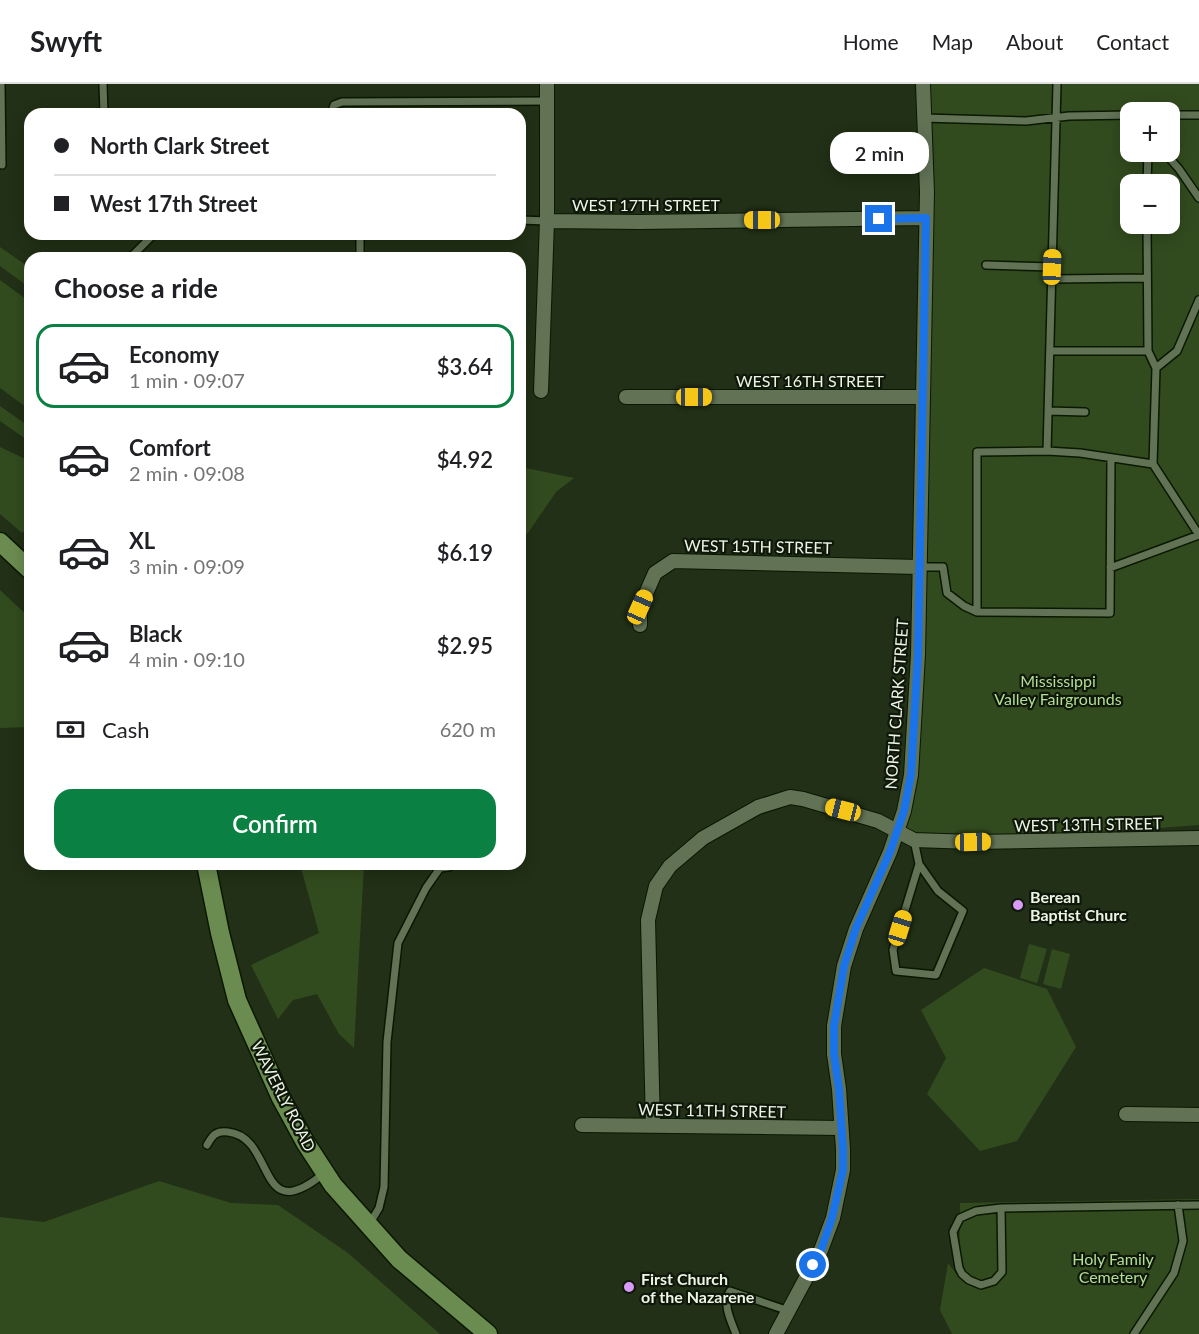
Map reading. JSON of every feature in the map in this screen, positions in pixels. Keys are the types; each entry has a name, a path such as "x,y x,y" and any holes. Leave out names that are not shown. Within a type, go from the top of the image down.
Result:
{"street":[{"path":"541,392 547,220 547,84"},
{"name":"NORTH CLARK STREET","path":"776,1334 821,1250 832,1218 843,1170 834,1026 844,966 856,928 890,852 911,775 918,655 923,397 926,218 923,84"},
{"name":"WEST 17TH STREET","path":"547,220 639,222 926,218"},
{"name":"WEST 16TH STREET","path":"626,397 923,397"},
{"path":"0,542 24,564"},
{"name":"WEST 15TH STREET","path":"640,625 640,607 655,573 673,561 919,567"},
{"name":"WEST 13TH STREET","path":"653,1126 648,920 656,886 670,866 703,838 758,807 790,798 803,799 878,821 914,840 973,842 1199,838"},
{"name":"WAVERLY ROAD","path":"207,870 237,1000 281,1098 305,1142 325,1173 368,1226 399,1259 488,1334"},
{"path":"1126,1114 1199,1115"},
{"name":"WEST 11TH STREET","path":"582,1125 841,1128"}],"lane":[{"path":"1,84 2,165"},
{"path":"103,84 104,108"},
{"path":"1047,451 1057,84"},
{"path":"333,108 334,105 342,102 547,101"},
{"path":"924,118 1026,121 1057,117 1120,115"},
{"path":"1180,115 1199,115"},
{"path":"1173,162 1199,198"},
{"path":"526,220 547,220"},
{"path":"1110,568 1199,535 1153,464 1156,368 1148,351 1147,234"},
{"path":"136,252 148,240"},
{"path":"986,265 1052,267"},
{"path":"1051,279 1147,278"},
{"path":"1156,368 1177,351 1199,300"},
{"path":"1050,351 1148,351"},
{"path":"1048,411 1084,412"},
{"path":"977,612 977,452 1080,453 1153,464"},
{"path":"919,567 943,567 947,593 964,606 977,612 1110,613 1111,458"},
{"path":"914,840 919,864 938,891 963,911 936,975 896,971 893,950 919,864"},
{"path":"368,1226 379,1208 384,1187 387,1042 398,943 437,870"},
{"path":"207,1146 214,1135 221,1131 238,1133 248,1140 274,1187 284,1191 297,1190 310,1185 325,1173"},
{"path":"1134,1334 1174,1272 1183,1241 1178,1205"},
{"path":"1000,1208 1002,1272 994,1281 981,1285 962,1274 959,1268 954,1232 960,1218 976,1211 1000,1208 1199,1205"},
{"path":"736,1334 727,1306 727,1296 730,1291 789,1311"}],"green space":[{"name":"Mississippi Valley Fairgrounds","path":"923,84 1199,84 1199,825 973,842 897,831 911,775"},
{"path":"0,247 24,264 24,284 0,266"},
{"path":"0,280 24,298 24,406 0,388"},
{"path":"0,406 24,423 24,438 0,421"},
{"path":"0,447 24,458 24,532 22,533 0,514"},
{"path":"526,468 574,478 556,492 526,534"},
{"path":"0,590 24,612 24,727 0,728"},
{"path":"302,870 364,870 354,1048 339,1034 317,994 293,1000 278,1019 251,965 319,933"},
{"path":"1029,944 1047,949 1037,983 1020,978"},
{"path":"1052,949 1070,954 1061,989 1043,984"},
{"path":"984,968 1047,989 1076,1047 1017,1141 980,1151 927,1094 946,1058 921,1010"},
{"path":"159,1181 231,1203 278,1205 348,1253 440,1334 0,1334 0,1217 44,1222"},
{"name":"Holy Family Cemetery","path":"1199,1199 1199,1334 952,1334 940,1310 948,1263 959,1277 960,1203"}],"place":[{"name":"Berean Baptist Churc","path":"1018,905"},
{"name":"First Church of the Nazarene","path":"629,1287"}],"route":[{"path":"813,1265 832,1218 843,1170 834,1026 844,966 856,928 890,852 904,811 911,775 918,655 926,218 879,219"}]}
